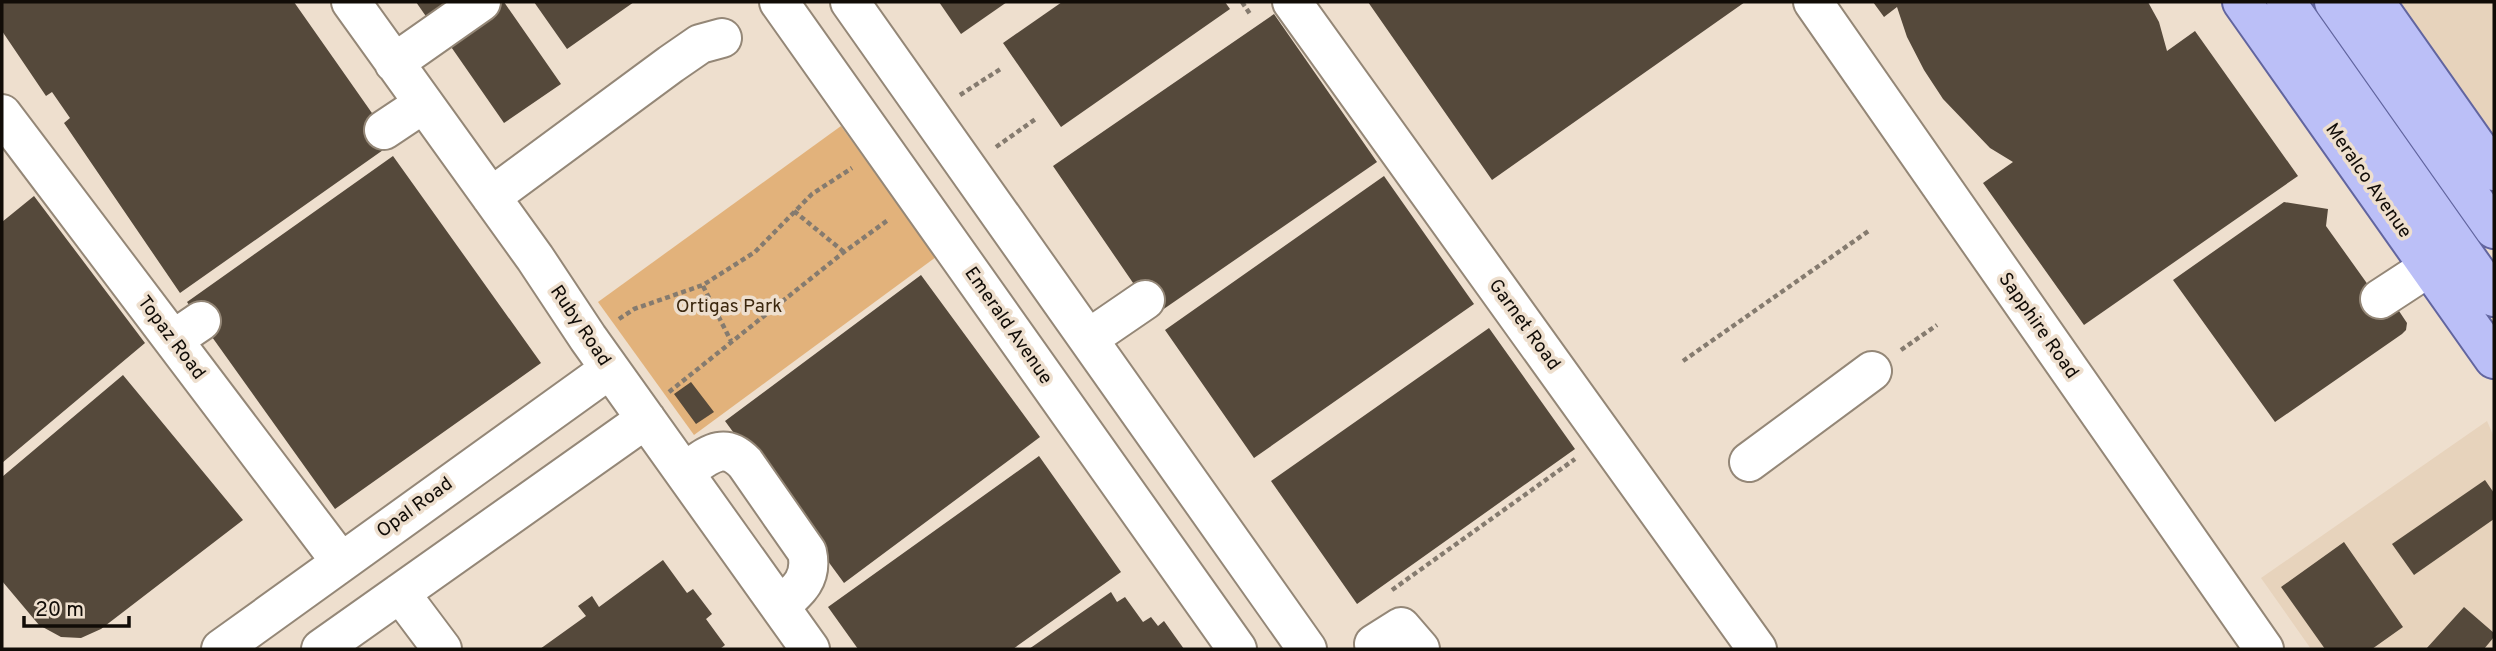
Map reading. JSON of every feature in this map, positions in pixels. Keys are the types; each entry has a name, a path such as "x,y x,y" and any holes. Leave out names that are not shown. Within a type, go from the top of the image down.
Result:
{"main road":[{"name":"Meralco Avenue","path":"2242,2 2494,359"},
{"name":"Meralco Avenue","path":"2286,2 2494,297"},
{"path":"2333,2 2494,229"},
{"path":"2375,2 2494,171"}],"street":[{"name":"Ruby Road","path":"351,2 810,649"},
{"path":"394,63 481,2"},
{"name":"Emerald Avenue","path":"779,2 1237,649"},
{"path":"850,2 1307,649"},
{"name":"Garnet Road","path":"1292,2 1757,649"},
{"name":"Sapphire Road","path":"1813,2 2264,649"},
{"path":"497,206 567,155 671,64 700,44 722,38"},
{"path":"384,130 423,104"},
{"name":"Topaz Road","path":"2,114 131,305 187,331 341,562"},
{"path":"2380,299 2429,267"},
{"path":"1088,339 1145,300"},
{"name":"Opal Road","path":"221,649 610,369"},
{"path":"1749,462 1872,371"},
{"path":"321,649 646,419"},
{"path":"684,472 716,452 725,450 737,454 746,463 807,552 810,567 805,578 797,591 780,607"},
{"path":"400,593 442,649"},
{"path":"1374,644 1401,627 1420,649"}],"path":[{"path":"1242,2 1250,14"},
{"path":"930,115 1002,68"},
{"path":"967,167 1037,118"},
{"path":"616,321 634,309 703,285 755,252 811,194 858,164"},
{"path":"794,211 844,252"},
{"path":"646,419 661,398 844,252 896,215"},
{"path":"1683,361 1870,230"},
{"path":"703,285 731,341"},
{"path":"1872,371 1937,325"},
{"path":"1381,598 1605,438"}],"shaded area":[{"path":"2388,2 2494,2 2494,154"},
{"path":"2487,421 2494,437 2494,649 2311,649 2261,578"}],"green space":[{"name":"Ortigas Park","path":"841,126 936,257 694,435 598,302"}],"building":[{"path":"2,2 294,2 393,143 180,293 64,123 70,118 52,92 46,96 2,31"},
{"path":"416,2 466,2 432,25"},
{"path":"504,2 561,84 504,123 447,41"},
{"path":"534,2 634,2 567,49"},
{"path":"939,2 1007,2 961,34"},
{"path":"1062,2 1225,2 1230,9 1061,127 1003,43"},
{"path":"1368,2 1745,2 1492,180"},
{"path":"1873,2 2148,2 2159,22 2167,51 2195,31 2298,176 2084,325 1983,183 2013,162 1990,148 1943,99 1907,37 1897,7 1884,17"},
{"path":"1274,14 1377,162 1155,315 1053,166"},
{"path":"393,156 541,363 335,509 187,302"},
{"path":"1384,176 1474,304 1254,458 1165,330"},
{"path":"34,196 145,343 2,463 2,222"},
{"path":"2284,202 2328,209 2326,226 2386,310 2399,311 2407,323 2402,334 2275,422 2173,280"},
{"path":"921,275 1040,437 844,583 725,421"},
{"path":"1489,328 1575,449 1357,604 1271,481"},
{"path":"123,375 243,520 101,629 81,638 61,637 39,625 2,581 2,477"},
{"path":"691,382 714,412 696,424 674,394"},
{"path":"1039,456 1121,572 1013,649 858,649 828,607"},
{"path":"2485,480 2494,493 2494,519 2414,575 2392,544"},
{"path":"2344,542 2403,627 2372,649 2325,649 2281,587"},
{"path":"663,560 687,593 693,589 712,614 706,619 725,645 720,649 540,649 586,616 578,606 592,596 599,607"},
{"path":"1111,592 1117,602 1125,597 1143,622 1151,617 1158,626 1164,621 1184,649 1029,649"},
{"path":"2464,607 2494,633 2494,637 2484,649 2426,649"}]}
